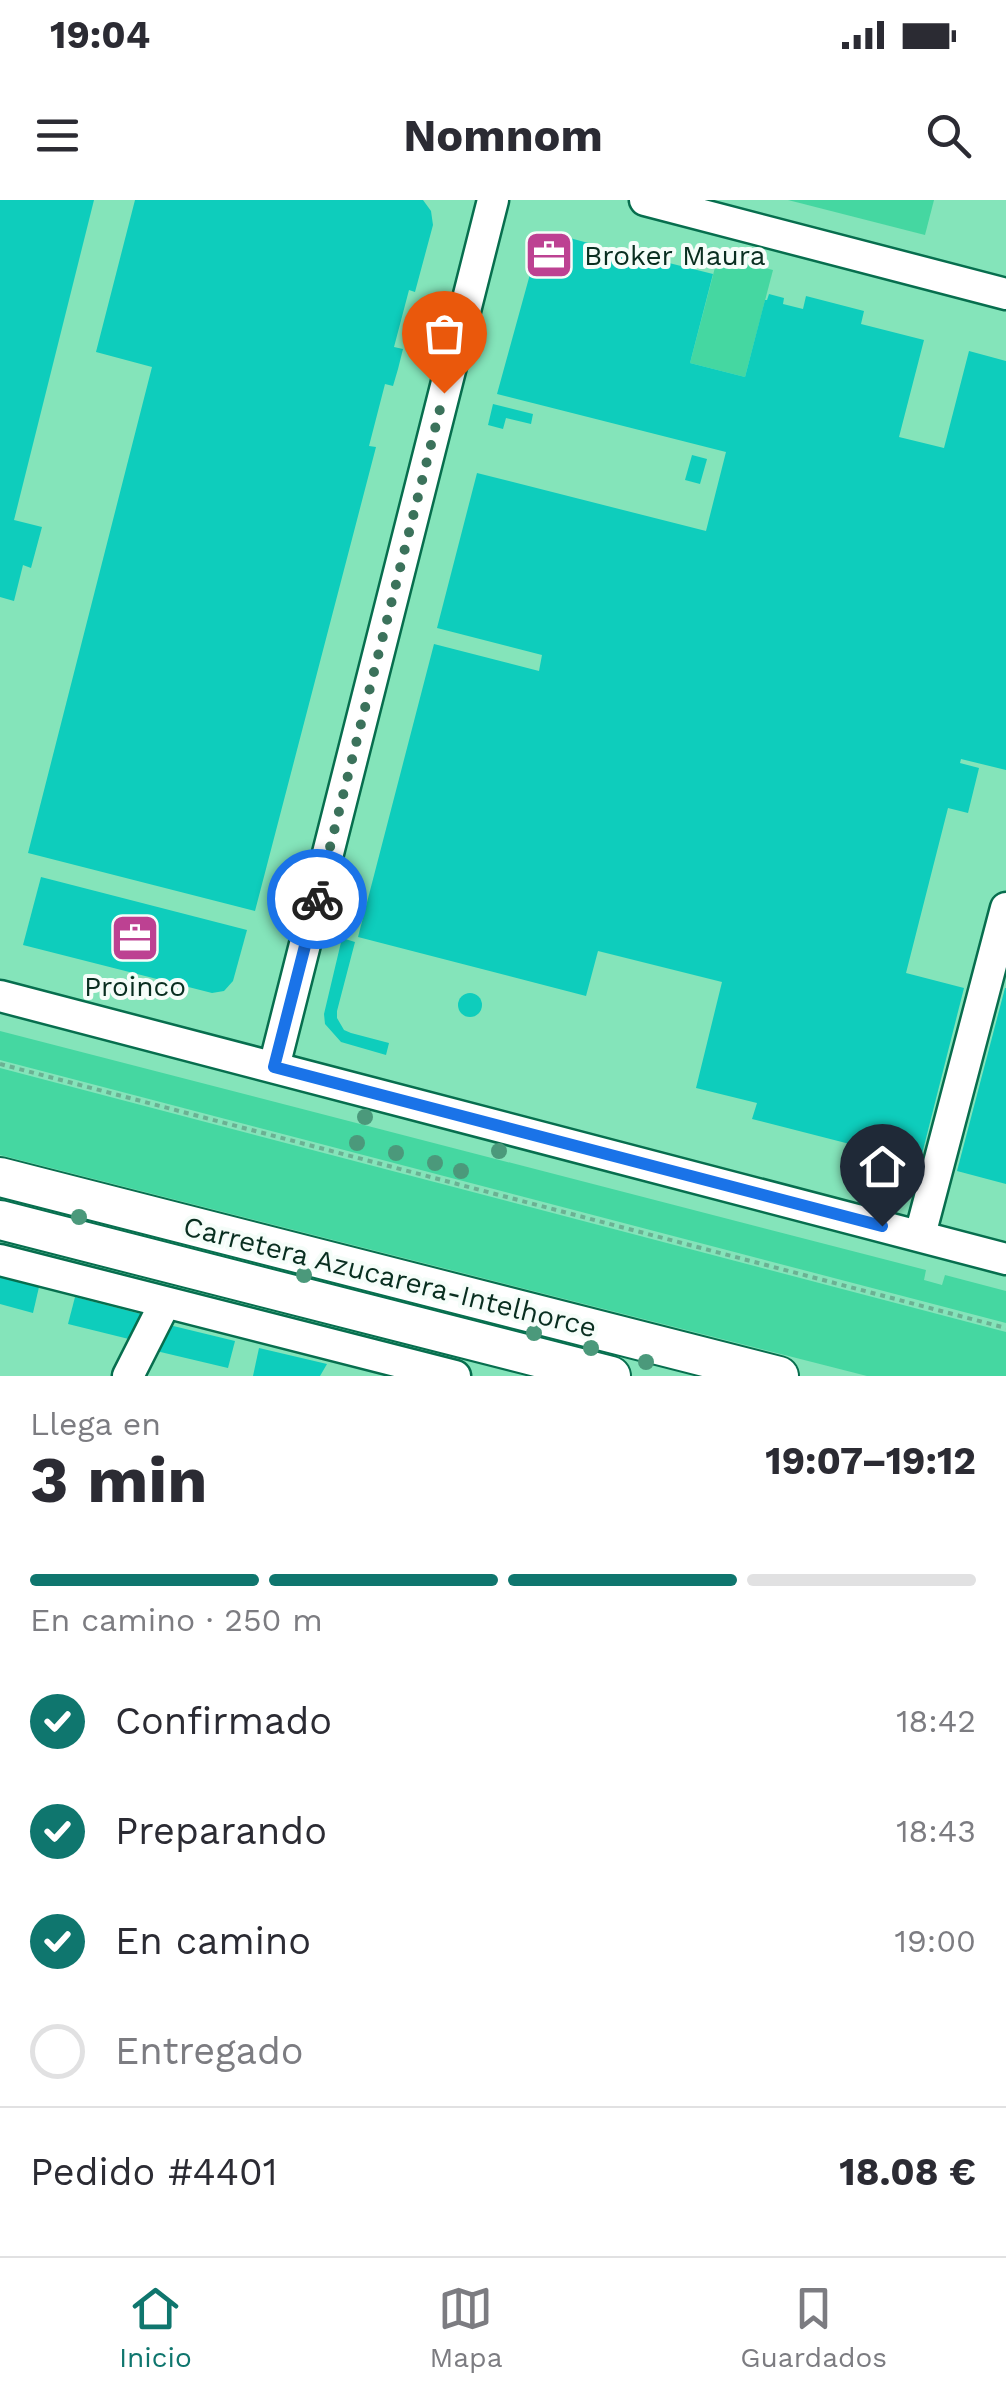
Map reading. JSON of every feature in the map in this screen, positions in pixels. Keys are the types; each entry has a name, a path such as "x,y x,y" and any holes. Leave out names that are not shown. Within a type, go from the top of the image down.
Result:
{"main road":[{"name":"Carretera Azucarera-Intelhorce","path":"0,1177 780,1376"},
{"name":"Carretera Azucarera-Intelhorce","path":"0,1220 611,1376"}],"street":[{"path":"274,1067 493,200"},
{"path":"645,200 1006,294"},
{"path":"920,1236 1006,908"},
{"path":"0,996 1006,1258"},
{"path":"0,1260 455,1376"},
{"path":"128,1376 165,1303"}],"path":[{"path":"0,1064 1006,1328"}],"shaded area":[{"path":"0,200 1006,200 1006,1376 0,1376"},
{"path":"788,200 934,200 925,235"},
{"path":"718,256 773,270 745,377 690,363"},
{"path":"0,1031 926,1270 924,1280 942,1285 945,1275 1006,1291 1006,1323 0,1060"},
{"path":"0,1068 1006,1332 1006,1376 867,1376 0,1155"}],"building":[{"path":"0,200 94,200 14,520 42,527 31,568 23,565 14,601 0,597"},
{"path":"135,200 423,200 431,211 433,225 415,292 409,290 394,347 403,349 398,369 393,386 385,384 369,446 376,447 255,911 28,853 152,367 96,352"},
{"path":"566,237 592,244 591,248 713,274 690,363 745,377 769,294 784,298 783,304 803,309 806,296 864,311 861,324 924,340 899,437 944,448 969,351 1006,361 1006,770 961,759 960,763 979,768 968,813 948,808 906,973 964,988 920,1162 752,1119 757,1103 696,1088 722,982 598,951 586,996 358,937 434,644 539,671 542,655 437,628 477,473 706,531 726,452 497,394 535,256 548,242"},
{"path":"493,404 533,414 531,424 506,418 503,429 488,425"},
{"path":"692,455 707,459 700,484 685,480"},
{"path":"41,877 247,930 233,981 224,991 212,993 23,945"},
{"path":"342,938 355,942 337,1018 344,1030 389,1043 386,1055 341,1042 325,1024"},
{"path":"1006,988 1006,1184 957,1171"},
{"path":"470,993 479,996 479,1014 470,1017 461,1014 458,1005 461,996"},
{"path":"0,1277 39,1287 33,1313 0,1304"},
{"path":"75,1297 149,1316 137,1341 68,1324"},
{"path":"165,1324 235,1341 228,1368 152,1350"},
{"path":"259,1348 327,1364 320,1376 253,1376"}],"way so far":[{"path":"317,899 444,393"}],"place":[{"name":"Broker Maura","path":"549,255"},
{"name":"Proinco","path":"135,938"}],"route":[{"path":"317,899 274,1067 882,1226"}]}
